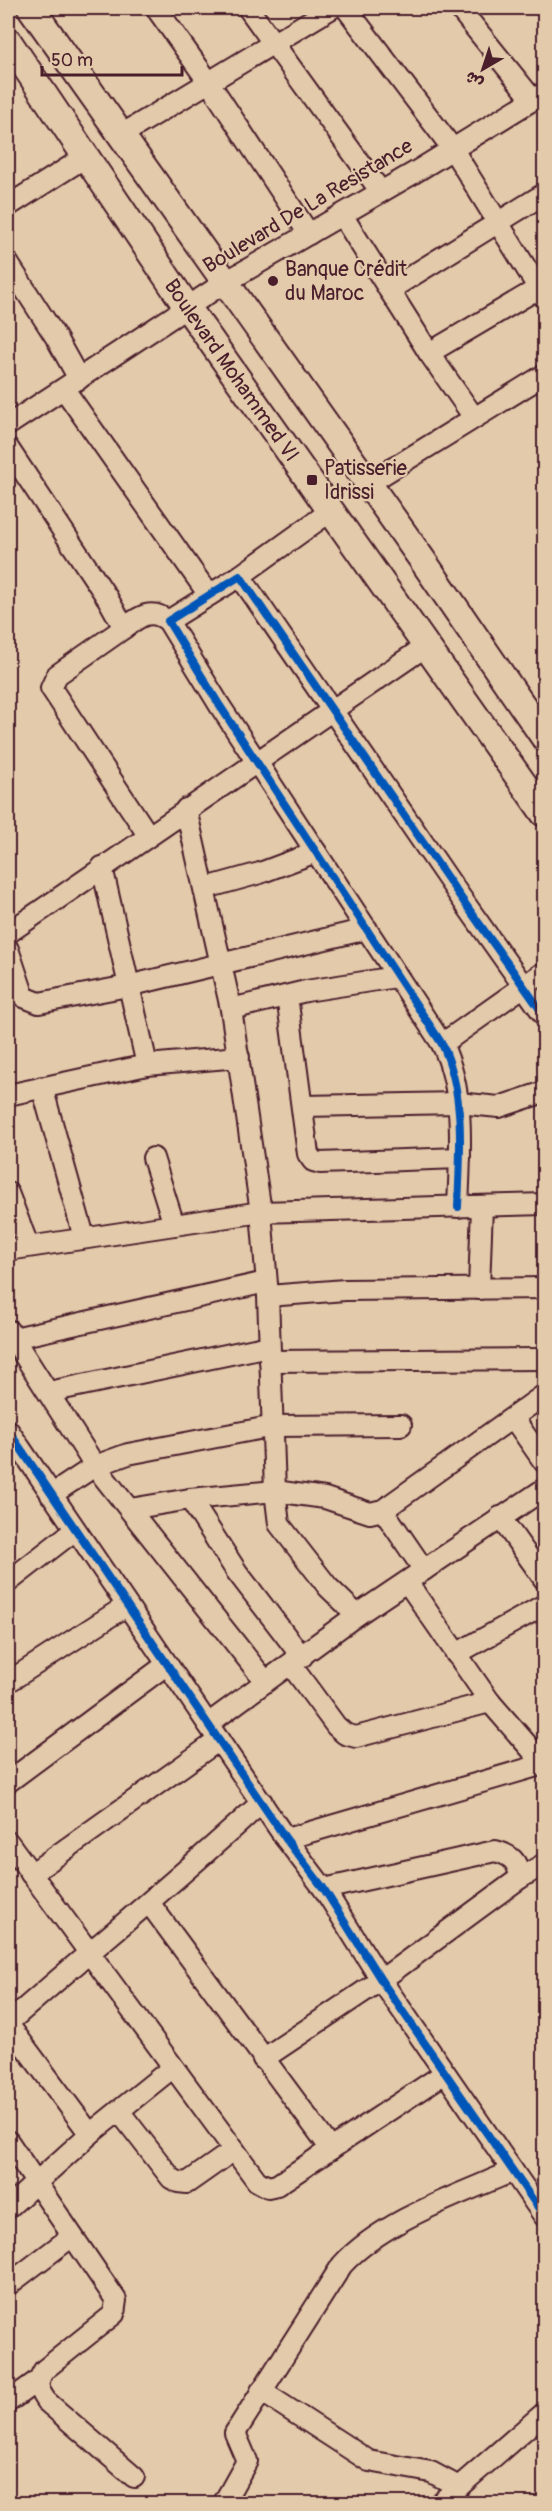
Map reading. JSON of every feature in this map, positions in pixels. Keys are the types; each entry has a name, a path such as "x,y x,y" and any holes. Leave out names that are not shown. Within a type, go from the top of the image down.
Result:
{"main road":[{"name":"Boulevard Mohammed VI","path":"31,8 224,283 369,483 544,737"},
{"name":"Boulevard Mohammed VI","path":"8,41 187,307 544,813"}],"street":[{"path":"156,8 210,84 309,234"},
{"path":"248,8 381,192"},
{"path":"121,135 210,84 333,8"},
{"path":"346,8 452,148 542,292 429,353"},
{"path":"459,8 539,96"},
{"name":"Boulevard De La Resistance","path":"8,424 224,283 381,192 539,96"},
{"path":"8,206 87,156"},
{"path":"389,290 544,194"},
{"path":"342,215 429,353 473,416"},
{"path":"8,263 72,384 209,595"},
{"path":"369,483 473,416 544,375"},
{"path":"8,448 108,599 124,628"},
{"path":"168,621 240,576 332,510"},
{"path":"240,576 544,1015"},
{"path":"148,835 51,688 57,675 146,614 161,615 168,621 396,977 442,1044 451,1065 458,1103 460,1158 458,1207"},
{"path":"8,933 186,809 335,711 426,646"},
{"path":"186,809 206,888 231,1010 261,1212 274,1426 275,1491 279,1524 328,1587 357,1615"},
{"path":"206,888 260,873 316,852"},
{"path":"102,867 147,1065"},
{"path":"8,949 20,991 29,1001 39,1002 128,986 367,929"},
{"path":"442,1044 526,987 544,972"},
{"path":"231,1010 287,996 396,977"},
{"path":"287,996 304,1106 308,1154 317,1162 460,1158"},
{"path":"8,1095 147,1065 239,1057"},
{"path":"42,1087 84,1237"},
{"path":"304,1106 458,1103 499,1107 544,1092"},
{"path":"153,1158 174,1225"},
{"path":"8,1193 28,1245"},
{"path":"8,1250 28,1245 261,1212 544,1204"},
{"path":"479,1289 482,1206"},
{"path":"265,1681 95,1466 10,1334 267,1289 544,1288"},
{"path":"49,1392 270,1354 544,1359"},
{"path":"130,1509 190,1499 275,1491 325,1498 370,1513 383,1510 514,1419 544,1395"},
{"path":"514,1419 544,1462"},
{"path":"51,1495 95,1466 128,1454 274,1426 401,1425"},
{"path":"8,1430 166,1665 286,1839 324,1889 381,1980 544,2216"},
{"path":"208,1724 357,1615 544,1489"},
{"path":"190,1499 336,1726 345,1734 356,1737 490,1702"},
{"path":"383,1510 424,1570"},
{"path":"500,1517 544,1579"},
{"path":"8,1582 75,1530"},
{"path":"286,1839 544,1764 490,1702 407,1582"},
{"path":"456,1654 544,1605"},
{"path":"8,1682 126,1606"},
{"path":"8,1782 166,1665"},
{"path":"31,1874 219,1740"},
{"path":"90,2134 8,2024 89,1952 150,1904 262,1802"},
{"path":"8,1842 257,2181 268,2187 278,2185 445,2073"},
{"path":"324,1889 495,1851 509,1855 518,1866 520,1878"},
{"path":"263,2059 381,1980 520,1878 544,1864"},
{"path":"150,1904 331,2149"},
{"path":"8,2208 90,2134 172,2068"},
{"path":"119,2111 171,2178 178,2182 187,2182 234,2150"},
{"path":"8,2141 71,2237 116,2300 117,2307 114,2314 44,2370 37,2381 8,2402"},
{"path":"223,2504 247,2461 235,2433 342,2265 354,2252 413,2216 513,2170"},
{"path":"8,2285 71,2237"},
{"path":"37,2381 38,2390 46,2401 134,2477"},
{"path":"261,2391 369,2461 431,2472 459,2487"},
{"path":"439,2504 542,2418"}],"cycle path":[{"path":"458,1207 460,1124 455,1083 442,1044 220,706 168,621 240,576 544,1015"},
{"path":"8,1430 286,1839 324,1889 381,1980 544,2216"}],"place":[{"name":"Banque Crédit du Maroc","path":"273,281"},
{"name":"Patisserie Idrissi","path":"312,480"}]}
